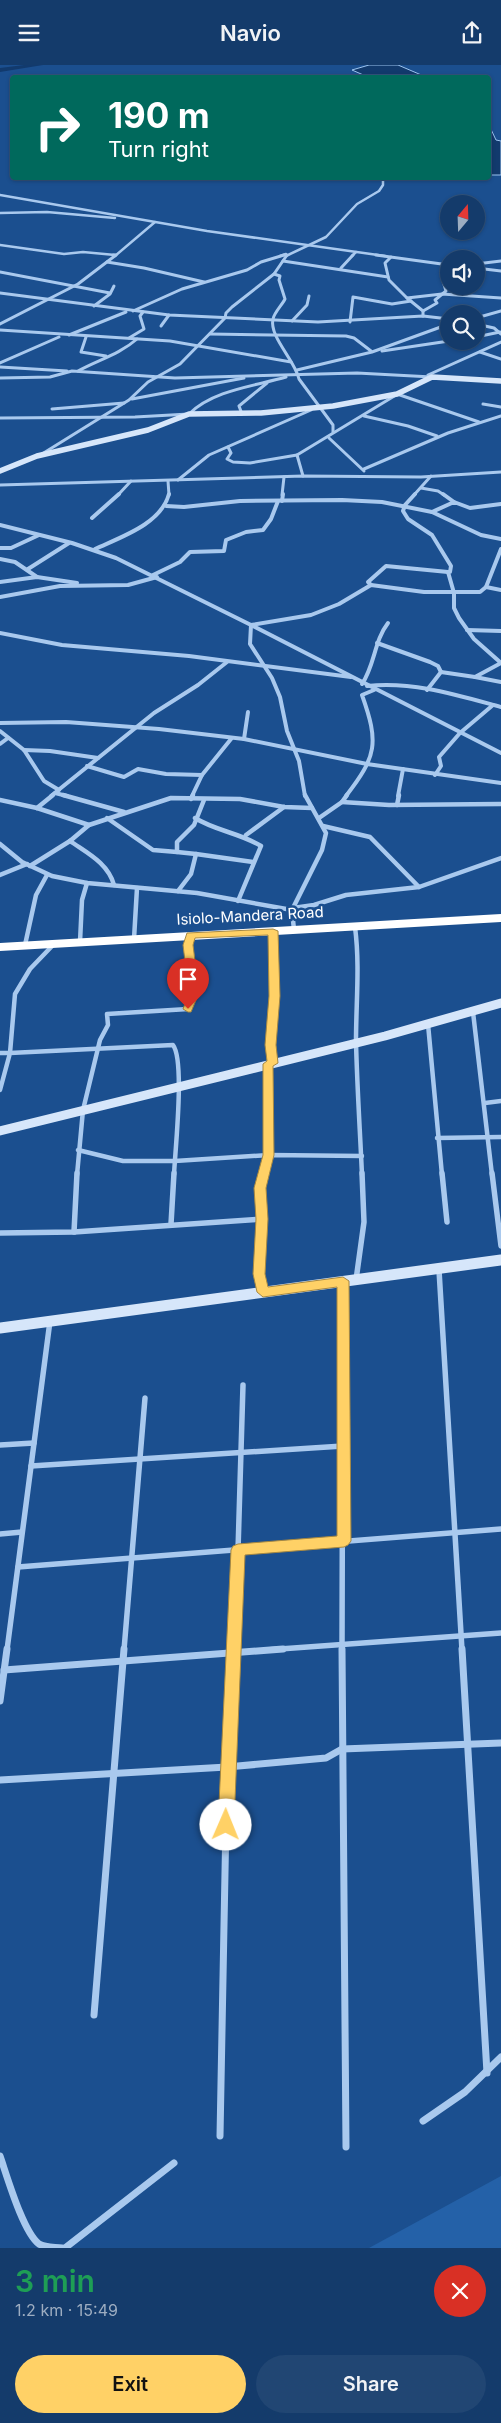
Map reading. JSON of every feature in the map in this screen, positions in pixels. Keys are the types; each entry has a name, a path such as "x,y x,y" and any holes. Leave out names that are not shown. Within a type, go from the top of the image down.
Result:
{"highway":[{"name":"Isiolo-Mandera Road","path":"0,947 501,918"}],"main road":[{"path":"0,471 37,456 148,430 189,414 242,414 321,407 397,395 430,376 501,381"},
{"path":"0,1131 356,1043 501,1003"},
{"path":"0,1328 343,1281 439,1270 501,1260"}],"street":[{"path":"69,336 86,327 131,311 182,289 247,270 260,262 310,245 326,237 357,204 379,191 383,180"},
{"path":"0,195 155,222 440,264"},
{"path":"37,212 45,203"},
{"path":"0,213 37,212 136,219"},
{"path":"0,324 31,310 89,277 155,222"},
{"path":"0,245 64,255 85,252 115,255"},
{"path":"341,268 356,252"},
{"path":"130,400 135,393 155,378 180,364 225,318 226,313 232,307 274,274 287,254"},
{"path":"378,255 385,263 388,277 411,301 409,301 412,305 423,311"},
{"path":"385,263 391,257"},
{"path":"107,261 138,266 152,271 206,282"},
{"path":"282,261 341,268 388,277"},
{"path":"485,263 501,261"},
{"path":"485,269 501,271"},
{"path":"0,272 110,293"},
{"path":"274,274 280,276 279,281 285,299 273,319 276,336 279,344 289,355 291,362 297,370 299,379 334,427 333,432"},
{"path":"93,307 110,293 114,286"},
{"path":"0,293 93,307 169,315 292,321 350,321 423,316 440,318"},
{"path":"407,298 442,295 501,298"},
{"path":"423,311 436,303 435,300 442,295"},
{"path":"292,321 307,305 309,296"},
{"path":"350,321 353,297 392,304 411,301"},
{"path":"423,311 423,316"},
{"path":"485,315 501,311"},
{"path":"129,338 144,329 140,316 143,312"},
{"path":"161,326 169,315"},
{"path":"297,370 371,351 440,326"},
{"path":"485,326 491,327 500,333"},
{"path":"0,331 62,336 129,338 199,345 291,362"},
{"path":"485,336 500,333"},
{"path":"210,334 350,337 371,351 440,342"},
{"path":"0,365 62,336"},
{"path":"86,337 81,352 106,356"},
{"path":"77,371 106,356 123,351 137,339"},
{"path":"0,365 106,372 155,378 298,374 430,376 501,342"},
{"path":"479,352 501,359"},
{"path":"0,378 50,377 72,371"},
{"path":"0,418 189,414 192,409 209,401 291,375"},
{"path":"37,456 136,397 253,376"},
{"path":"242,414 239,406 267,383"},
{"path":"228,447 231,453 227,459 231,462 258,462 297,455 329,438 333,432 397,395 479,422"},
{"path":"52,409 124,403"},
{"path":"483,403 501,407"},
{"path":"178,480 209,455 264,429 321,407"},
{"path":"363,415 408,426 438,437"},
{"path":"364,469 438,437 501,416"},
{"path":"329,438 364,469 367,475"},
{"path":"297,455 303,477"},
{"path":"0,485 367,475 500,474"},
{"path":"431,476 405,505 403,511 405,516 432,535 437,542 451,566 450,572 448,572 454,593 454,608 474,639 501,663 475,677"},
{"path":"0,597 60,586 85,584 128,585 155,576 180,562 190,552 224,551 226,540 246,532 263,530 280,501 284,477"},
{"path":"92,518 117,497 131,481"},
{"path":"94,549 140,528 166,506 170,491 168,481"},
{"path":"421,488 438,491 454,502 470,508 501,503"},
{"path":"166,506 184,507 230,501 342,499 405,505 432,512 481,535 501,539"},
{"path":"432,512 454,502"},
{"path":"0,525 94,549 155,576 194,598 251,625 374,690 501,753"},
{"path":"0,548 11,548 40,535"},
{"path":"28,569 69,543"},
{"path":"251,625 311,615 339,604 371,585 410,591 480,592 486,587 501,549"},
{"path":"0,559 8,559 28,569 37,577"},
{"path":"371,585 368,582 386,566 448,572"},
{"path":"0,582 37,577 85,584"},
{"path":"486,587 501,590"},
{"path":"365,685 374,660 378,634 388,623"},
{"path":"251,625 249,633 250,644 280,697 287,731 300,761 305,796 326,833 324,843 292,909 294,930"},
{"path":"467,629 501,631"},
{"path":"0,633 75,646 351,677"},
{"path":"377,643 430,662 438,666 441,672"},
{"path":"38,808 137,727 227,662"},
{"path":"441,672 501,682"},
{"path":"427,690 441,672"},
{"path":"365,685 395,685 427,690 501,707"},
{"path":"319,818 342,802 366,770 374,740 370,717 362,695 374,690"},
{"path":"434,775 441,766 439,757 460,733 493,705"},
{"path":"244,739 248,712"},
{"path":"0,723 66,722 137,727 244,739 367,764 501,783"},
{"path":"0,731 24,750 44,781 57,791 125,812"},
{"path":"0,744 8,738"},
{"path":"191,799 202,775 231,739"},
{"path":"24,750 45,750 98,758"},
{"path":"87,766 122,777 138,769 166,774 202,775"},
{"path":"396,805 403,769"},
{"path":"0,875 28,865 70,841 89,825 171,798 247,800 284,807 312,808"},
{"path":"177,852 177,842 194,825 195,818 204,800"},
{"path":"0,801 38,808 89,825"},
{"path":"342,802 396,805 501,804"},
{"path":"246,835 284,807"},
{"path":"107,818 153,850 253,862"},
{"path":"195,818 209,826 246,835 262,847 253,862 238,901"},
{"path":"323,825 370,837 419,887"},
{"path":"70,841 105,867 113,879 114,885"},
{"path":"0,844 28,865 47,875 88,883 197,893 292,909 314,905 346,895 419,887 501,858"},
{"path":"178,891 196,862 196,854"},
{"path":"25,945 36,895 47,875"},
{"path":"80,942 82,900 88,883"},
{"path":"134,939 137,888"},
{"path":"355,927 359,956 356,993 356,1043 364,1222 356,1280"},
{"path":"263,1292 259,1274 262,1219 260,1188 269,1155 270,1064 275,996 273,931"},
{"path":"74,1232 78,1151 83,1110 97,1050 108,1025 108,1014 188,1009 194,993 188,945 190,935"},
{"path":"0,1091 10,1053 15,994 30,969 54,944"},
{"path":"473,1012 501,1246"},
{"path":"428,1024 432,1055 437,1137 447,1222"},
{"path":"0,1053 173,1045 176,1049 179,1087 171,1224"},
{"path":"485,1103 501,1101"},
{"path":"437,1137 501,1137"},
{"path":"78,1151 123,1161 175,1161 269,1155 362,1155"},
{"path":"0,1233 74,1232 262,1219"},
{"path":"439,1270 487,2073"},
{"path":"343,1281 344,1645 342,1749 346,2147"},
{"path":"0,1701 50,1321"},
{"path":"220,2136 227,1767 235,1653 243,1385"},
{"path":"94,2015 145,1398"},
{"path":"0,1445 34,1443"},
{"path":"31,1466 343,1446"},
{"path":"18,1567 501,1529"},
{"path":"0,1533 22,1532"},
{"path":"4,1670 501,1633"},
{"path":"0,1638 8,1638"},
{"path":"0,1780 227,1767 326,1758 342,1749 501,1743"},
{"path":"423,2121 441,2110 487,2073 501,2057"},
{"path":"0,2156 20,2212 39,2244 46,2247 64,2248 174,2163"}],"shaded area":[{"path":"369,65 398,65 421,75 363,75 352,70"},
{"path":"491,129 496,140 501,141 501,175 491,175"},
{"path":"501,2176 501,2248 369,2248"}],"waterway":[{"path":"0,70 40,65"}],"route":[{"path":"188,1009 194,993 188,945 190,935 273,931 275,996 271,1045 272,1063 268,1064 269,1155 260,1188 262,1219 259,1274 263,1292 343,1281 344,1541 238,1550 235,1653 227,1767 226,1825"}]}
